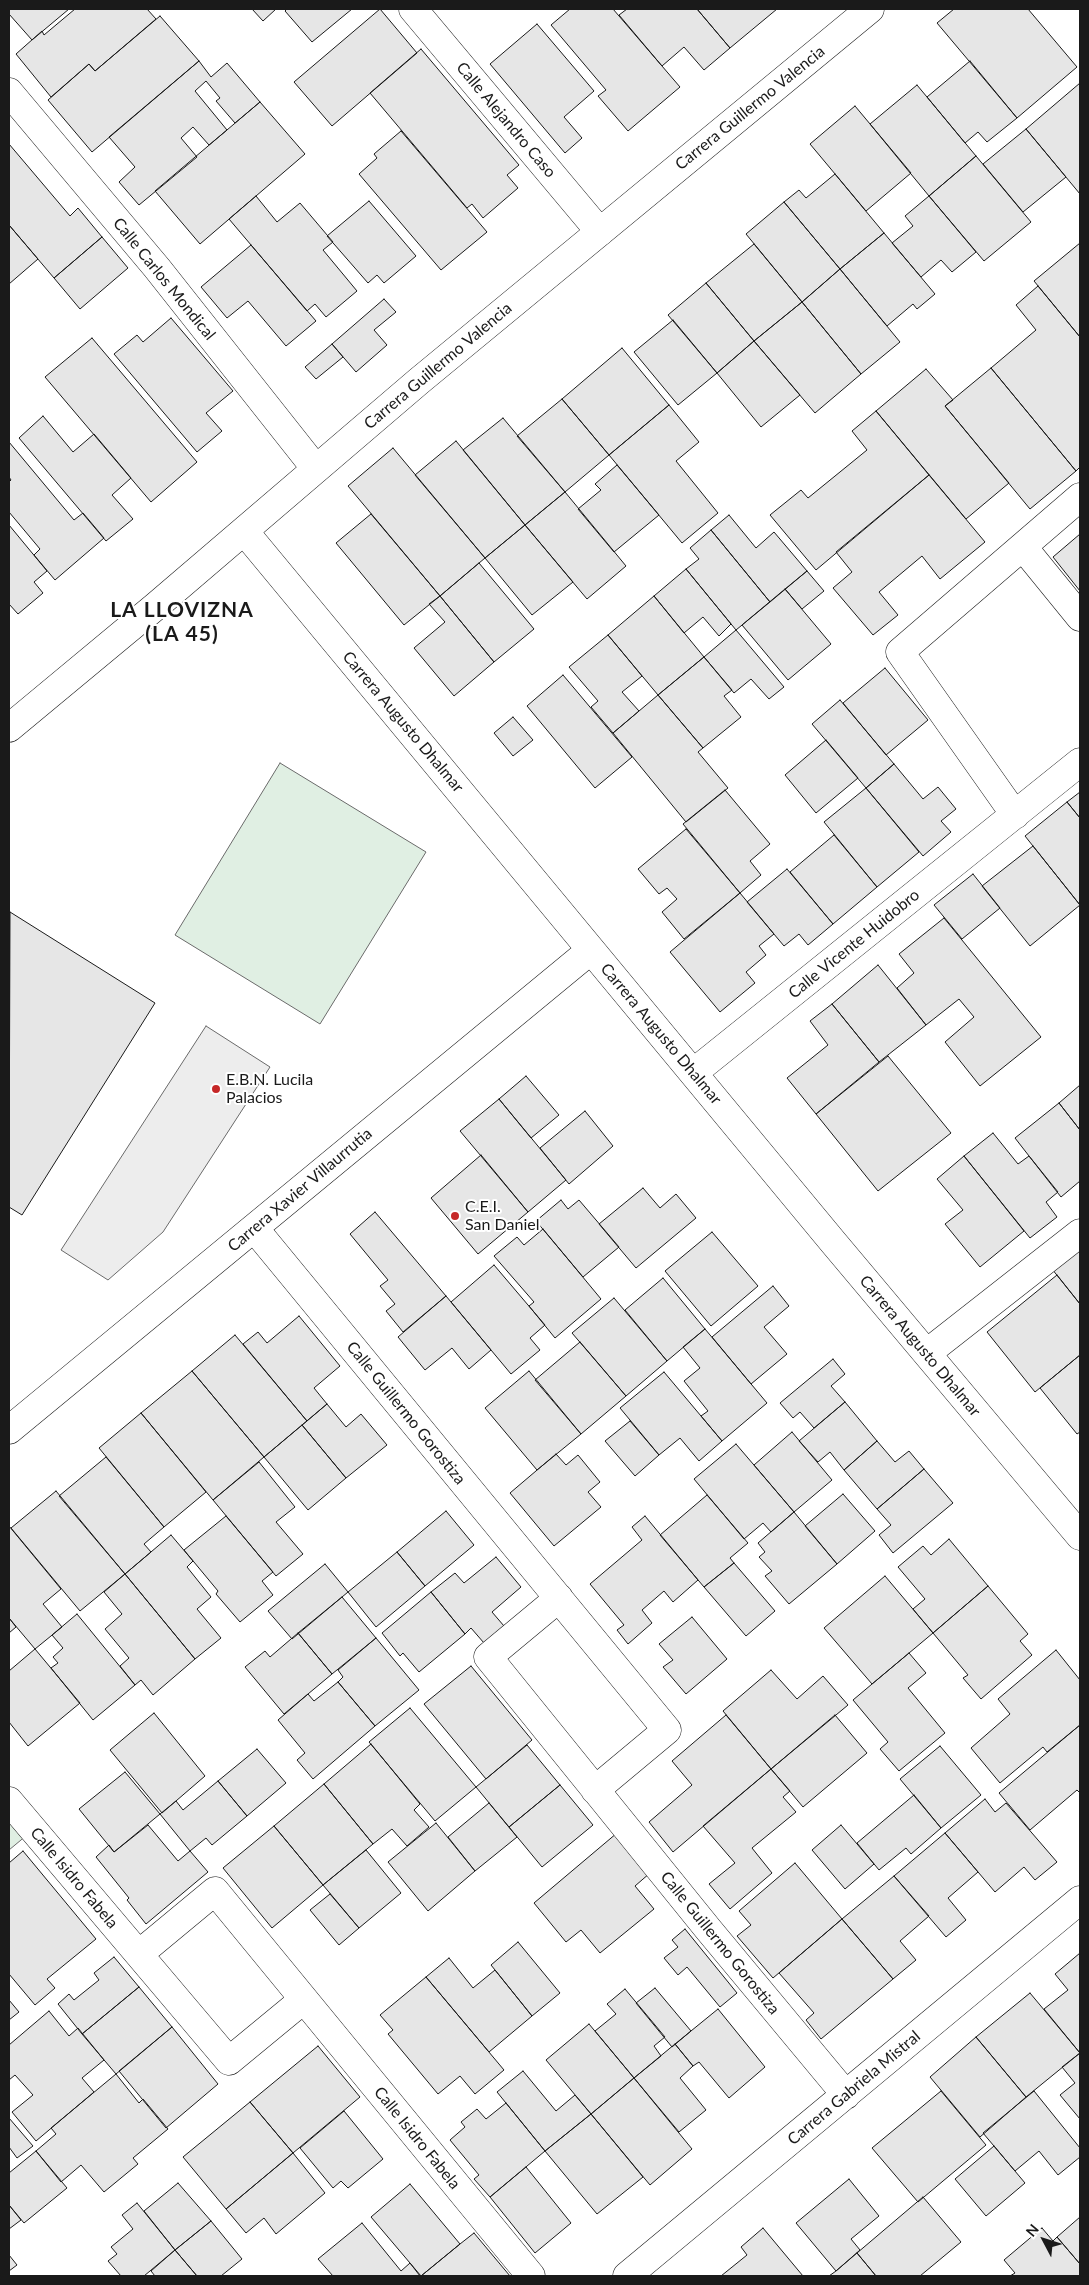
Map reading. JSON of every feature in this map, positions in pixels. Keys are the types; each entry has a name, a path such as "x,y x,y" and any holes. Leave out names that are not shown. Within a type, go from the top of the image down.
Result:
{"street":[{"name":"Calle Alejandro Caso","path":"413,9 600,232"},
{"name":"Carrera Guillermo Valencia","path":"9,728 316,469 870,9"},
{"name":"Calle Carlos Mondical","path":"9,92 157,268 316,469"},
{"path":"1015,814 900,652 1080,497"},
{"name":"Carrera Augusto Dhalmar","path":"244,531 1080,1536"},
{"path":"1022,547 1080,618"},
{"name":"Calle Vicente Huidobro","path":"693,1073 1080,762"},
{"name":"Carrera Xavier Villaurrutia","path":"9,1430 591,950"},
{"name":"Calle Guillermo Gorostiza","path":"254,1228 667,1730 595,1790"},
{"path":"927,1353 1080,1233"},
{"name":"Calle Guillermo Gorostiza","path":"559,1598 488,1657 846,2095"},
{"name":"Calle Isidro Fabela","path":"9,1801 229,2061 303,2000"},
{"name":"Calle Isidro Fabela","path":"139,1954 215,1891 530,2276"},
{"name":"Carrera Gabriela Mistral","path":"628,2276 1080,1900"}],"green space":[{"path":"280,763 426,852 320,1024 175,935"},
{"path":"9,1801 33,1830 9,1850"}],"shaded area":[{"path":"206,1026 270,1067 163,1232 108,1280 61,1250"}],"building":[{"path":"9,9 69,9 32,40 9,14"},
{"path":"75,9 147,9 156,19 95,71 89,64 51,97 16,54 42,31 44,35"},
{"path":"252,9 276,9 263,21"},
{"path":"287,9 352,9 312,42 285,11"},
{"path":"380,9 417,53 332,126 294,82"},
{"path":"570,9 613,9 680,87 628,131 598,96 606,90 551,25"},
{"path":"627,9 697,9 730,48 704,70 684,47 662,66 619,15"},
{"path":"697,9 777,9 730,48"},
{"path":"954,9 1028,9 1077,67 1017,118 937,23"},
{"path":"160,16 199,61 92,152 48,100 89,64 95,71"},
{"path":"537,24 594,91 564,117 582,138 565,153 490,64"},
{"path":"421,49 519,165 507,175 518,188 483,218 472,204 467,208 370,93"},
{"path":"199,61 211,77 227,63 260,102 235,123 216,101 220,98 206,81 195,91 227,130 209,145 193,127 181,138 197,157 139,205 119,182 135,167 109,137"},
{"path":"970,61 1017,118 987,142 978,132 965,143 927,97"},
{"path":"1080,83 1080,194 1026,129"},
{"path":"917,85 976,156 929,196 870,124"},
{"path":"260,102 305,154 200,244 155,191"},
{"path":"855,106 911,173 866,211 810,144"},
{"path":"1026,129 1066,177 1023,212 983,164"},
{"path":"401,131 487,232 441,270 359,174 377,158 374,154"},
{"path":"9,144 70,216 78,208 102,237 54,278 9,225"},
{"path":"976,156 1031,222 984,261 929,196"},
{"path":"835,174 884,233 840,269 784,202 799,190 806,198"},
{"path":"256,196 277,222 300,203 333,242 323,250 357,291 326,317 315,304 307,311 229,219"},
{"path":"929,196 976,252 952,272 941,260 921,277 892,243 913,226 905,216"},
{"path":"369,201 416,256 384,283 377,275 368,283 327,236"},
{"path":"784,202 840,269 802,302 746,234"},
{"path":"9,225 38,259 9,284"},
{"path":"884,233 935,294 917,309 913,304 887,326 840,269"},
{"path":"102,237 128,268 80,309 54,278"},
{"path":"1080,243 1080,337 1034,281"},
{"path":"754,244 802,302 754,341 706,283"},
{"path":"251,245 316,321 286,346 248,301 227,318 201,287"},
{"path":"840,269 900,342 861,374 802,302"},
{"path":"706,283 754,341 717,373 668,315"},
{"path":"1038,286 1080,337 1080,467 1076,471 991,368 1036,330 1016,305"},
{"path":"384,299 396,312 374,330 387,345 356,372 332,344"},
{"path":"802,302 861,374 815,413 754,341"},
{"path":"171,318 233,391 206,413 222,431 197,452 114,354 137,335 143,342"},
{"path":"673,320 717,373 678,405 634,352"},
{"path":"92,338 197,462 151,502 45,377"},
{"path":"754,341 800,395 761,427 717,373"},
{"path":"332,344 343,357 316,379 305,367"},
{"path":"622,348 669,405 609,455 562,399"},
{"path":"991,368 1076,471 1030,509 945,406"},
{"path":"926,369 953,400 945,406 1009,483 966,519 876,411"},
{"path":"562,399 609,455 565,492 517,436"},
{"path":"669,405 699,442 676,461 718,513 682,543 609,455"},
{"path":"876,411 929,475 816,570 770,515 801,490 808,498 867,450 852,431"},
{"path":"43,416 73,452 94,434 131,478 112,495 133,519 106,541 19,438"},
{"path":"503,418 565,492 525,525 463,450"},
{"path":"456,441 525,525 485,558 415,475"},
{"path":"9,442 74,520 83,513 104,538 55,580 34,555 40,549 9,512 9,482 11,480 9,477"},
{"path":"393,448 485,558 440,596 348,486"},
{"path":"617,465 659,515 614,552 578,509 601,490 595,484"},
{"path":"929,475 985,542 940,579 922,556 879,592 898,615 873,635 833,588 852,572 836,552"},
{"path":"565,492 626,566 587,599 525,525"},
{"path":"371,514 440,596 404,625 336,543"},
{"path":"729,515 756,548 774,532 807,571 770,602 711,530"},
{"path":"9,525 47,571 34,582 43,593 18,614 9,604"},
{"path":"525,525 573,582 532,615 485,558"},
{"path":"711,530 770,602 736,630 686,569 699,559 690,548"},
{"path":"1080,534 1080,591 1053,557"},
{"path":"479,563 534,629 494,662 440,596"},
{"path":"686,569 731,624 719,636 703,617 684,633 654,596"},
{"path":"807,571 824,591 802,609 785,589"},
{"path":"785,589 831,644 788,680 742,625"},
{"path":"440,596 494,662 454,696 414,648 445,622 429,604"},
{"path":"654,596 704,657 658,695 608,635"},
{"path":"736,630 784,687 769,699 751,679 734,693 704,657"},
{"path":"608,635 642,676 622,692 639,711 613,733 591,707 598,701 569,667"},
{"path":"704,657 732,690 724,696 741,717 703,748 658,695"},
{"path":"885,668 928,720 886,755 843,703"},
{"path":"563,675 632,757 595,788 527,706"},
{"path":"658,695 703,748 698,752 728,788 686,822 613,733"},
{"path":"840,700 894,764 866,788 812,724"},
{"path":"513,717 533,740 513,756 494,733"},
{"path":"826,740 858,778 816,813 785,775"},
{"path":"894,764 923,799 938,787 956,809 941,821 951,832 923,856 866,788"},
{"path":"866,788 919,852 877,887 824,822"},
{"path":"725,790 770,844 750,861 761,875 740,893 683,824"},
{"path":"1080,792 1080,818 1067,802"},
{"path":"1067,802 1080,818 1080,905 1025,836"},
{"path":"686,829 740,893 684,939 662,912 677,899 667,888 659,894 638,869"},
{"path":"834,835 877,887 833,924 790,872"},
{"path":"1033,846 1080,905 1030,946 982,886"},
{"path":"787,869 833,924 808,945 799,934 784,946 747,902"},
{"path":"973,874 1000,908 962,939 934,905"},
{"path":"740,893 774,934 759,946 766,955 746,972 755,983 720,1012 670,952"},
{"path":"10,912 155,1003 22,1215 9,1207"},
{"path":"944,918 1041,1037 980,1086 945,1042 974,1017 959,999 926,1025 897,988 914,973 899,954"},
{"path":"878,965 926,1025 879,1062 832,1004"},
{"path":"832,1004 879,1062 816,1114 787,1078 828,1045 810,1021"},
{"path":"888,1056 951,1133 878,1191 816,1114"},
{"path":"526,1076 559,1115 531,1138 499,1099"},
{"path":"1080,1085 1080,1130 1059,1103"},
{"path":"499,1099 566,1180 528,1212 460,1131"},
{"path":"1059,1103 1080,1130 1080,1181 1061,1197 1015,1138"},
{"path":"585,1111 613,1146 569,1184 540,1148"},
{"path":"993,1133 1018,1164 1029,1156 1058,1192 1046,1202 1057,1217 1030,1238 964,1156"},
{"path":"481,1155 528,1212 478,1254 431,1198"},
{"path":"964,1156 1024,1231 980,1267 945,1224 963,1210 937,1179"},
{"path":"643,1188 660,1208 676,1194 696,1218 636,1268 599,1224"},
{"path":"561,1200 568,1209 579,1200 619,1247 583,1277 536,1221"},
{"path":"375,1212 446,1296 403,1332 386,1311 395,1304 380,1286 388,1280 350,1234"},
{"path":"543,1229 601,1299 555,1338 529,1306 534,1302 494,1256 517,1237 524,1245"},
{"path":"712,1232 758,1286 711,1326 665,1271"},
{"path":"1080,1246 1080,1304 1052,1269"},
{"path":"494,1265 545,1325 530,1338 540,1350 511,1374 451,1302"},
{"path":"1057,1275 1080,1304 1080,1355 1035,1392 987,1332"},
{"path":"663,1278 705,1329 667,1361 625,1310"},
{"path":"773,1286 789,1306 764,1327 787,1354 751,1384 712,1337"},
{"path":"446,1296 491,1350 469,1369 452,1348 425,1370 398,1337"},
{"path":"614,1298 667,1361 626,1396 572,1333"},
{"path":"299,1316 340,1366 314,1388 327,1404 307,1421 243,1344 258,1332 267,1343"},
{"path":"705,1329 767,1403 722,1441 701,1416 708,1411 684,1381 700,1368 683,1347"},
{"path":"235,1335 307,1421 264,1457 192,1371"},
{"path":"580,1342 626,1396 581,1434 535,1380"},
{"path":"1080,1355 1080,1432 1077,1434 1040,1388"},
{"path":"833,1359 845,1374 831,1386 845,1402 814,1428 800,1412 793,1418 780,1403"},
{"path":"192,1371 264,1457 213,1500 141,1413"},
{"path":"529,1371 581,1434 537,1470 485,1408"},
{"path":"664,1372 722,1441 699,1461 680,1438 659,1455 620,1408"},
{"path":"845,1402 877,1441 844,1470 830,1452 818,1462 799,1441"},
{"path":"327,1404 346,1427 361,1414 387,1445 346,1478 302,1425"},
{"path":"141,1413 206,1492 164,1527 99,1448"},
{"path":"630,1421 659,1455 635,1476 605,1441"},
{"path":"302,1425 346,1478 308,1510 264,1457"},
{"path":"792,1432 832,1480 794,1512 754,1465"},
{"path":"877,1441 895,1462 909,1451 924,1469 877,1509 844,1470"},
{"path":"736,1444 794,1512 771,1532 763,1523 744,1539 694,1479"},
{"path":"556,1454 566,1465 578,1455 600,1482 588,1492 601,1507 554,1546 510,1493"},
{"path":"106,1457 164,1527 144,1544 151,1552 125,1574 59,1496"},
{"path":"259,1462 295,1507 276,1522 303,1554 276,1576 213,1500"},
{"path":"924,1469 953,1503 893,1553 879,1535 891,1525 877,1509"},
{"path":"56,1491 125,1574 80,1611 11,1528"},
{"path":"843,1494 875,1531 837,1564 805,1526"},
{"path":"707,1495 748,1543 730,1558 734,1563 704,1587 660,1535"},
{"path":"446,1511 474,1545 425,1586 397,1552"},
{"path":"794,1512 837,1564 789,1604 765,1576 772,1571 759,1557 765,1552 758,1543"},
{"path":"226,1516 273,1572 262,1581 273,1595 240,1622 216,1594 218,1591 184,1550"},
{"path":"645,1516 698,1580 673,1602 664,1591 642,1610 652,1623 628,1644 617,1630 624,1625 590,1584 642,1540 632,1527"},
{"path":"9,1526 61,1589 43,1604 62,1627 35,1649 9,1618"},
{"path":"171,1535 193,1561 187,1567 211,1597 197,1609 221,1638 195,1659 125,1574"},
{"path":"949,1539 988,1586 933,1633 913,1609 925,1599 898,1567 923,1546 931,1555"},
{"path":"397,1552 425,1586 376,1627 348,1592"},
{"path":"496,1557 521,1587 492,1612 504,1626 484,1643 471,1628 465,1634 431,1592 455,1573 464,1583"},
{"path":"734,1563 775,1611 746,1636 704,1587"},
{"path":"325,1564 348,1592 292,1639 268,1611"},
{"path":"125,1574 195,1659 153,1695 141,1680 135,1685 120,1666 129,1658 105,1629 122,1614 104,1592"},
{"path":"885,1576 933,1633 872,1684 824,1628"},
{"path":"988,1586 1028,1634 1020,1641 1032,1655 981,1699 963,1678 968,1675 933,1633"},
{"path":"431,1592 465,1634 419,1672 403,1653 400,1656 382,1633"},
{"path":"342,1597 376,1638 332,1674 298,1633"},
{"path":"77,1614 135,1685 93,1720 51,1668 58,1663 53,1657 63,1648 52,1635"},
{"path":"692,1617 727,1659 686,1694 663,1667 673,1660 659,1644"},
{"path":"9,1618 16,1627 9,1633"},
{"path":"298,1633 332,1674 284,1714 245,1667 265,1651 270,1657"},
{"path":"376,1638 419,1690 375,1726 338,1682 343,1677 338,1670"},
{"path":"35,1649 80,1703 28,1746 9,1722 9,1671"},
{"path":"1056,1650 1080,1680 1080,1725 1047,1752 1043,1747 1000,1783 971,1748 1010,1714 998,1699"},
{"path":"909,1653 926,1673 908,1688 945,1733 899,1771 880,1749 888,1742 853,1700"},
{"path":"471,1666 532,1740 486,1779 424,1704"},
{"path":"771,1670 797,1699 823,1676 848,1705 771,1769 723,1711"},
{"path":"338,1682 375,1726 313,1779 297,1760 305,1753 278,1720 308,1694 314,1701"},
{"path":"410,1708 476,1787 435,1821 369,1742"},
{"path":"154,1713 205,1776 162,1813 110,1750"},
{"path":"726,1715 771,1769 673,1852 649,1822 692,1785 672,1761"},
{"path":"835,1715 867,1753 803,1807 771,1769"},
{"path":"1080,1725 1080,1793 1077,1790 1030,1830 999,1793"},
{"path":"371,1744 420,1804 414,1810 429,1827 407,1846 392,1829 373,1844 324,1784"},
{"path":"527,1745 560,1785 509,1827 476,1787"},
{"path":"940,1746 981,1795 941,1828 900,1779"},
{"path":"257,1749 286,1783 247,1816 218,1781"},
{"path":"771,1769 790,1791 783,1797 796,1812 752,1848 772,1873 730,1909 709,1884 735,1863 703,1826"},
{"path":"125,1772 160,1814 114,1852 79,1809"},
{"path":"218,1781 247,1816 212,1845 206,1838 190,1851 160,1814 176,1801 183,1810"},
{"path":"324,1784 373,1844 323,1885 274,1826"},
{"path":"560,1785 593,1825 542,1867 509,1827"},
{"path":"914,1795 941,1828 911,1854 906,1848 879,1870 857,1843"},
{"path":"985,1799 995,1812 1006,1803 1057,1862 1035,1880 1024,1867 995,1892 945,1833"},
{"path":"489,1803 517,1837 475,1871 448,1837"},
{"path":"436,1823 475,1871 428,1911 388,1862"},
{"path":"148,1825 178,1861 190,1851 208,1872 146,1924 127,1900 129,1898 96,1857 109,1845 114,1852"},
{"path":"841,1825 874,1864 845,1889 812,1850"},
{"path":"274,1826 323,1885 272,1928 223,1868"},
{"path":"617,1833 650,1873 635,1886 654,1909 600,1953 581,1930 566,1942 534,1903"},
{"path":"945,1833 978,1872 948,1898 966,1920 946,1937 894,1876"},
{"path":"366,1850 401,1893 359,1928 323,1885"},
{"path":"23,1851 96,1939 47,1979 55,1988 35,2005 9,1974 9,1863"},
{"path":"795,1863 842,1919 773,1978 737,1936 751,1925 739,1911"},
{"path":"894,1876 929,1916 900,1941 916,1960 893,1979 842,1919"},
{"path":"330,1894 359,1928 339,1945 310,1910"},
{"path":"842,1919 893,1979 821,2039 806,2020 814,2013 779,1973"},
{"path":"685,1929 737,1993 720,2007 687,1967 678,1975 664,1958 678,1947 672,1940"},
{"path":"518,1942 560,1993 532,2016 491,1965"},
{"path":"1080,1953 1080,2053 1044,2009 1068,1990 1055,1974"},
{"path":"114,1957 139,1987 82,2034 58,2004 69,1994 74,2000 99,1980 94,1973"},
{"path":"449,1958 473,1988 495,1970 532,2016 489,2052 426,1977"},
{"path":"426,1977 504,2070 475,2094 460,2076 438,2094 388,2034 393,2030 380,2015"},
{"path":"139,1987 172,2027 116,2074 82,2034"},
{"path":"655,1988 691,2031 672,2047 636,2003"},
{"path":"625,1989 665,2037 654,2046 661,2056 634,2078 595,2031 616,2014 607,2004"},
{"path":"1030,1993 1080,2053 1026,2097 976,2037"},
{"path":"9,2000 19,2012 9,2020"},
{"path":"718,2009 765,2067 729,2098 699,2062 693,2066 675,2044"},
{"path":"49,2011 69,2036 78,2028 104,2060 82,2078 94,2092 36,2141 12,2112 33,2095 15,2075 9,2080 9,2045"},
{"path":"589,2024 634,2078 591,2114 546,2060"},
{"path":"172,2027 218,2084 166,2128 119,2071"},
{"path":"976,2037 1026,2097 980,2137 930,2077"},
{"path":"675,2044 693,2066 680,2078 706,2110 679,2132 634,2078"},
{"path":"318,2046 360,2097 293,2153 250,2102"},
{"path":"1080,2053 1080,2119 1060,2095 1075,2083 1062,2067"},
{"path":"523,2071 556,2111 575,2095 591,2114 545,2151 497,2092"},
{"path":"116,2074 139,2103 143,2099 168,2129 133,2158 138,2164 104,2192 81,2165 61,2182 36,2151 56,2134 51,2128"},
{"path":"634,2078 692,2149 650,2185 591,2114"},
{"path":"941,2091 986,2145 918,2202 872,2148"},
{"path":"1034,2091 1080,2148 1080,2157 1058,2175 1039,2151 1015,2171 983,2133"},
{"path":"250,2102 293,2153 226,2209 183,2157"},
{"path":"506,2103 545,2151 490,2197 474,2179 479,2175 450,2140 465,2127 461,2122 477,2109 486,2119"},
{"path":"344,2111 383,2159 348,2188 341,2181 333,2188 300,2148"},
{"path":"591,2114 643,2177 597,2214 545,2151"},
{"path":"9,2118 33,2146 17,2158 9,2147"},
{"path":"994,2146 1025,2183 986,2216 955,2179"},
{"path":"36,2151 67,2188 24,2223 9,2205 9,2173"},
{"path":"293,2153 325,2193 276,2234 264,2218 246,2233 226,2209"},
{"path":"526,2167 571,2223 535,2253 490,2197"},
{"path":"849,2179 879,2216 851,2239 860,2250 836,2271 796,2223"},
{"path":"178,2183 211,2221 175,2250 144,2211"},
{"path":"410,2184 460,2244 421,2276 371,2217"},
{"path":"923,2197 961,2242 920,2276 876,2276 857,2253"},
{"path":"137,2203 175,2250 144,2276 121,2276 108,2261 117,2254 111,2247 133,2229 122,2215"},
{"path":"9,2205 21,2220 9,2229"},
{"path":"1080,2217 1080,2264 1057,2237"},
{"path":"211,2221 242,2259 221,2276 197,2276 175,2250"},
{"path":"362,2223 401,2271 410,2263 420,2276 333,2276 318,2259"},
{"path":"763,2228 803,2276 721,2276 747,2255 741,2247"},
{"path":"1042,2228 1053,2241 1057,2237 1080,2264 1080,2276 1010,2276 1015,2273 1004,2260"},
{"path":"474,2233 510,2276 421,2276 460,2244"},
{"path":"175,2250 197,2276 155,2276 151,2271"},
{"path":"857,2253 876,2276 829,2276 836,2271"},
{"path":"9,2255 17,2265 9,2271"}],"place":[{"name":"E.B.N. Lucila Palacios","path":"216,1089"},
{"name":"C.E.I. San Daniel","path":"455,1216"}],"district":[{"name":"LA LLOVIZNA (LA 45)","path":"182,622"}]}
